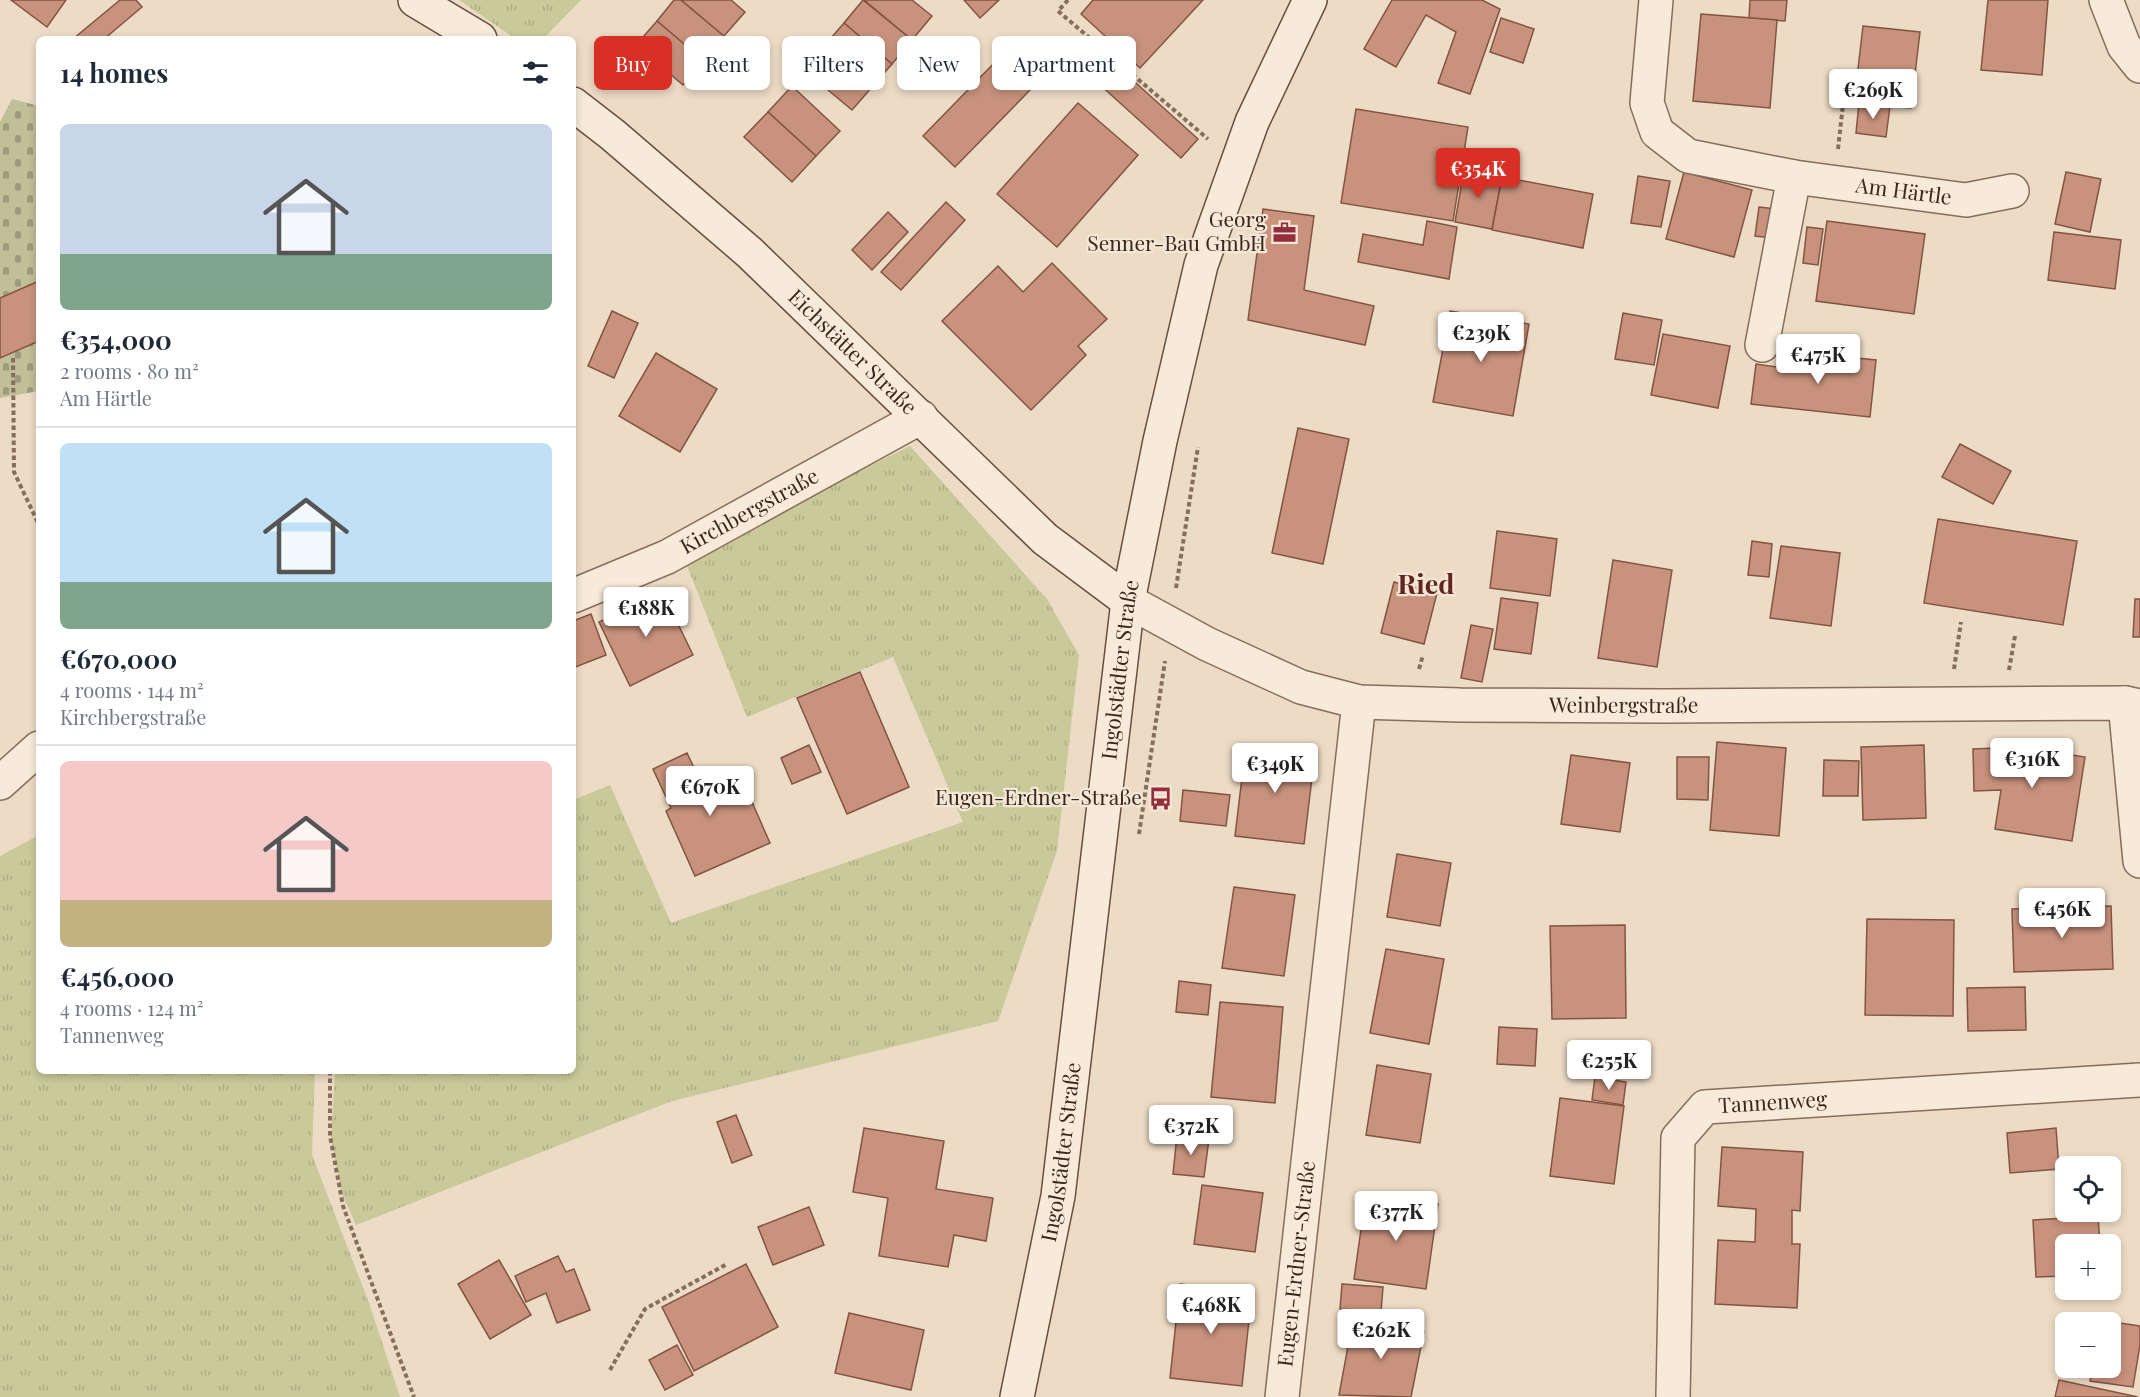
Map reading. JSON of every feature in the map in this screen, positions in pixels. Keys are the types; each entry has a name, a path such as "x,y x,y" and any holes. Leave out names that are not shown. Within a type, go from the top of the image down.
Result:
{"street":[{"path":"415,0 475,36"},
{"name":"Ingolstädter Straße","path":"1017,1397 1058,1196 1128,601 1160,441 1200,265 1252,122 1310,0"},
{"name":"Am Härtle","path":"1656,0 1647,103 1657,132 1688,156 1794,177 1966,200 2012,191"},
{"path":"2106,0 2124,46 2140,66"},
{"name":"Eichstätter Straße","path":"576,106 613,135 750,253 1046,539 1128,601"},
{"path":"1762,345 1794,177"},
{"name":"Kirchbergstraße","path":"576,595 667,557 921,417"},
{"name":"Weinbergstraße","path":"1128,601 1207,644 1300,687 1359,702 1609,706 2132,705"},
{"name":"Eugen-Erdner-Straße","path":"1282,1397 1359,702"},
{"path":"2132,705 2140,861"},
{"path":"0,783 36,751"},
{"name":"Tannenweg","path":"1673,1397 1678,1138 1705,1107 2140,1080"}],"path":[{"path":"1068,0 1058,10 1209,140 1239,158"},
{"path":"1834,183 1846,78"},
{"path":"14,358 14,472 36,519"},
{"path":"1137,846 1200,435"},
{"path":"1949,705 1961,622"},
{"path":"330,1074 330,1136 343,1206 414,1397"},
{"path":"610,1370 645,1309 727,1264"}],"green space":[{"path":"459,0 581,0 546,36 512,36"},
{"path":"12,99 36,105 36,282 0,298 0,122"},
{"path":"36,342 36,392 0,398 0,358"},
{"path":"910,446 1047,599 1079,655 1057,851 998,1021 672,1101 356,1225 342,1194 331,1140 335,1074 576,1074 576,799 610,785 671,923 963,822 893,657 747,717 684,558"},
{"path":"36,837 36,1074 315,1074 312,1155 369,1303 400,1397 0,1397 0,856"}],"building":[{"path":"11,0 66,0 47,27"},
{"path":"120,0 136,0 142,7 108,36 77,36"},
{"path":"674,0 681,0 724,36 684,36 684,44 657,21"},
{"path":"681,0 731,0 745,12 724,36"},
{"path":"863,0 907,36 897,36 897,58 892,64 885,58 885,36 859,36 844,23"},
{"path":"864,0 912,0 932,16 915,36 907,36"},
{"path":"964,0 999,0 980,18"},
{"path":"1093,0 1203,0 1140,68 1136,64 1136,36 1105,36 1081,14"},
{"path":"1392,0 1482,0 1500,9 1470,94 1438,83 1456,32 1426,15 1396,67 1364,49"},
{"path":"1750,0 1787,0 1785,21 1749,18"},
{"path":"1988,0 2048,0 2042,75 1981,70"},
{"path":"1701,14 1777,20 1770,108 1693,101"},
{"path":"1501,18 1534,29 1523,63 1490,52"},
{"path":"657,21 684,44 683,85 672,76 672,36 644,36"},
{"path":"844,23 859,36 833,36"},
{"path":"1863,26 1920,32 1911,108 1854,103"},
{"path":"885,58 892,64 885,72"},
{"path":"992,65 992,90 1030,90 955,167 923,136 968,90 980,90 980,77"},
{"path":"1136,83 1198,139 1181,158 1106,90 1136,90"},
{"path":"788,90 796,90 840,131 816,156 768,112"},
{"path":"828,90 869,90 852,110"},
{"path":"1078,103 1138,155 1057,247 997,194"},
{"path":"1859,103 1890,106 1886,137 1856,133"},
{"path":"1356,109 1468,127 1453,221 1341,203"},
{"path":"768,112 816,156 792,182 744,137"},
{"path":"1464,170 1502,177 1492,229 1455,222"},
{"path":"1684,172 1752,190 1734,257 1666,239"},
{"path":"2066,172 2101,179 2090,232 2055,224"},
{"path":"1638,176 1670,181 1661,227 1631,223"},
{"path":"1502,177 1593,194 1583,248 1492,230"},
{"path":"946,202 965,220 901,290 881,272"},
{"path":"1759,207 1776,209 1772,238 1755,236"},
{"path":"1263,209 1314,216 1304,290 1374,306 1365,345 1248,320"},
{"path":"888,212 908,232 872,270 852,250"},
{"path":"1427,221 1457,227 1449,279 1358,262 1363,234 1423,245"},
{"path":"1827,221 1925,234 1914,314 1816,301"},
{"path":"1807,227 1823,229 1818,265 1803,263"},
{"path":"2054,232 2121,240 2115,289 2048,280"},
{"path":"1052,263 1107,319 1078,346 1086,355 1031,410 942,321 998,266 1023,292"},
{"path":"36,282 36,342 0,358 0,298"},
{"path":"612,311 638,323 614,378 588,366"},
{"path":"1450,311 1529,324 1513,416 1433,402"},
{"path":"1623,313 1662,320 1654,365 1615,359"},
{"path":"1663,334 1730,346 1718,408 1651,395"},
{"path":"1799,352 1876,360 1870,417 1751,404 1756,364 1798,370"},
{"path":"656,353 717,389 680,452 619,416"},
{"path":"1298,428 1349,439 1323,564 1272,553"},
{"path":"1960,444 2011,471 1993,504 1942,477"},
{"path":"1938,519 2077,541 2063,625 1924,603"},
{"path":"1497,531 1557,539 1550,596 1490,588"},
{"path":"1752,541 1772,544 1769,577 1748,575"},
{"path":"1781,546 1840,553 1831,626 1770,618"},
{"path":"1613,560 1672,570 1657,667 1598,658"},
{"path":"1394,582 1437,593 1424,644 1381,633"},
{"path":"662,591 693,655 630,686 599,622"},
{"path":"1501,598 1538,603 1531,654 1494,649"},
{"path":"2135,599 2140,599 2140,637 2133,637"},
{"path":"591,614 606,655 576,667 576,620"},
{"path":"1471,625 1493,629 1482,682 1461,678"},
{"path":"860,672 909,787 847,814 797,698"},
{"path":"1717,742 1786,748 1779,836 1710,830"},
{"path":"1246,744 1315,753 1304,844 1235,836"},
{"path":"809,745 821,772 792,784 781,758"},
{"path":"1924,745 1926,818 1863,820 1861,747"},
{"path":"2022,747 2085,757 2072,841 1995,829 2001,790 1974,791 1973,749"},
{"path":"687,753 706,793 741,777 770,843 695,876 666,811 671,808 653,769"},
{"path":"1571,755 1630,763 1620,832 1561,824"},
{"path":"1677,757 1709,757 1708,800 1677,799"},
{"path":"1824,760 1859,761 1858,796 1823,796"},
{"path":"1183,790 1230,795 1226,826 1180,821"},
{"path":"1397,854 1451,863 1440,926 1387,917"},
{"path":"1234,887 1295,895 1284,976 1222,968"},
{"path":"2111,906 2113,969 2014,972 2012,909"},
{"path":"1867,919 1954,920 1953,1016 1865,1015"},
{"path":"1625,925 1626,1018 1552,1019 1550,926"},
{"path":"1386,949 1444,959 1429,1044 1370,1033"},
{"path":"1179,981 1211,985 1208,1015 1176,1012"},
{"path":"2025,987 2026,1030 1968,1031 1967,988"},
{"path":"1220,1002 1283,1007 1275,1103 1211,1097"},
{"path":"1499,1027 1537,1029 1535,1066 1497,1064"},
{"path":"1377,1065 1431,1074 1420,1143 1366,1135"},
{"path":"1595,1077 1626,1082 1623,1105 1592,1100"},
{"path":"1560,1098 1624,1106 1614,1184 1550,1176"},
{"path":"736,1115 752,1155 732,1163 717,1122"},
{"path":"864,1128 944,1141 936,1189 993,1198 986,1241 954,1235 948,1267 879,1256 888,1198 853,1192"},
{"path":"2056,1128 2058,1156 2055,1156 2055,1169 2010,1173 2007,1133"},
{"path":"1177,1135 1209,1139 1204,1177 1173,1174"},
{"path":"1722,1147 1803,1152 1800,1211 1792,1210 1792,1244 1800,1244 1797,1308 1715,1304 1718,1240 1755,1242 1756,1209 1718,1206"},
{"path":"1202,1185 1263,1193 1255,1252 1194,1244"},
{"path":"1366,1194 1438,1204 1426,1289 1354,1279"},
{"path":"809,1207 824,1245 773,1265 758,1227"},
{"path":"2055,1219 2055,1222 2098,1222 2099,1234 2055,1234 2055,1276 2036,1277 2033,1220"},
{"path":"558,1256 566,1272 574,1269 590,1310 557,1323 546,1293 526,1302 515,1276"},
{"path":"499,1260 531,1315 490,1339 458,1284"},
{"path":"746,1264 778,1327 694,1371 662,1307"},
{"path":"1180,1284 1252,1292 1242,1386 1170,1378"},
{"path":"1342,1284 1383,1287 1381,1312 1340,1309"},
{"path":"849,1313 924,1330 911,1390 835,1373"},
{"path":"1353,1319 1424,1331 1411,1397 1339,1395"},
{"path":"2121,1323 2140,1326 2140,1345 2133,1387 2090,1381 2090,1378 2121,1378"},
{"path":"677,1345 693,1375 665,1390 649,1360"},
{"path":"2059,1380 2138,1397 2055,1397"}],"place":[{"name":"Georg Senner-Bau GmbH","path":"1284,232"},
{"name":"Eugen-Erdner-Straße","path":"1160,798"}],"district":[{"name":"Ried","path":"1426,585"}]}
